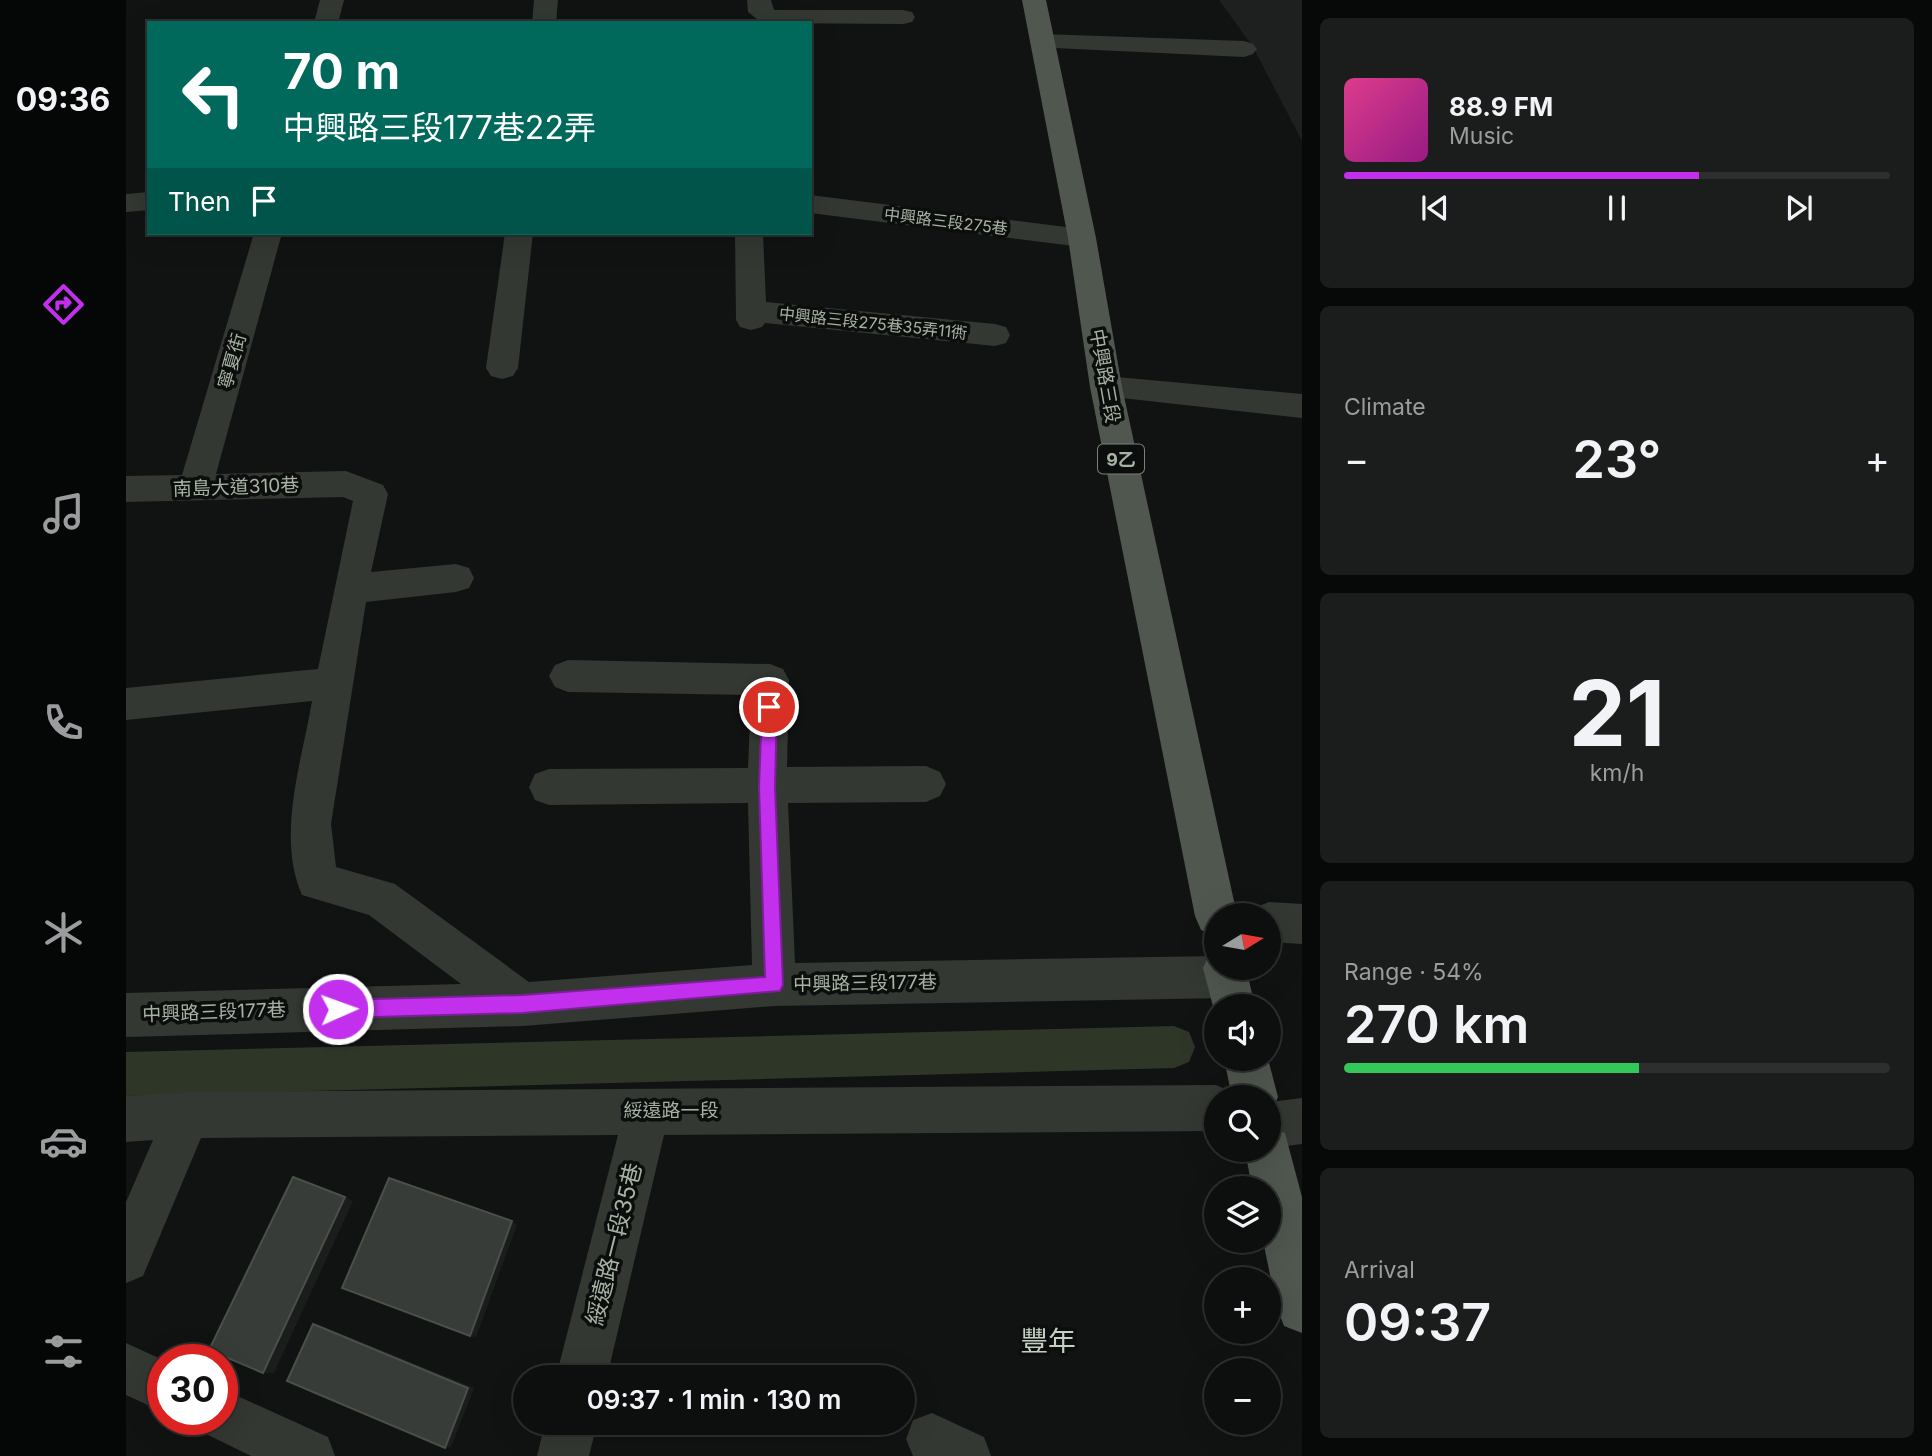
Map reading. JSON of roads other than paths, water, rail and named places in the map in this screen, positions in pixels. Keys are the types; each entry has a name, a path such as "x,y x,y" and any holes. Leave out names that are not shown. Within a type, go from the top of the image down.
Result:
{"main road":[{"name":"中興路三段","path":"1034,0 1082,238 1106,387 1213,903"},
{"path":"1271,1162 1302,1308"}],"street":[{"path":"327,21 332,0"},
{"path":"544,21 546,0"},
{"path":"759,6 769,17 903,17"},
{"path":"1043,42 1244,49"},
{"path":"126,203 147,201"},
{"name":"中興路三段275巷","path":"812,204 1082,238"},
{"name":"寧夏街","path":"195,489 267,235"},
{"path":"502,368 519,235"},
{"name":"中興路三段275巷35弄11衖","path":"749,235 751,315 996,335"},
{"path":"1106,387 1302,406"},
{"name":"南島大道310巷","path":"126,489 346,484 372,494 350,589"},
{"path":"456,578 350,589 311,824 317,881 380,898 523,1004"},
{"path":"568,676 770,680 767,787 774,985"},
{"path":"126,704 335,683"},
{"path":"549,788 926,784"},
{"path":"1281,923 1302,924"},
{"name":"中興路三段177巷","path":"126,1015 523,1004 774,985 1228,984"},
{"name":"綏遠路一段","path":"126,1119 187,1115 647,1110 1204,1108"},
{"name":"綏遠路一段35巷","path":"585,1365 647,1110"},
{"path":"126,1259 187,1115"},
{"path":"1281,1124 1302,1121"},
{"path":"126,1369 147,1379"},
{"path":"238,1423 309,1456"},
{"path":"563,1456 568,1435"}],"waterway":[{"path":"126,1074 1174,1047"}],"district":[{"name":"豐年","path":"1048,1341"}]}
